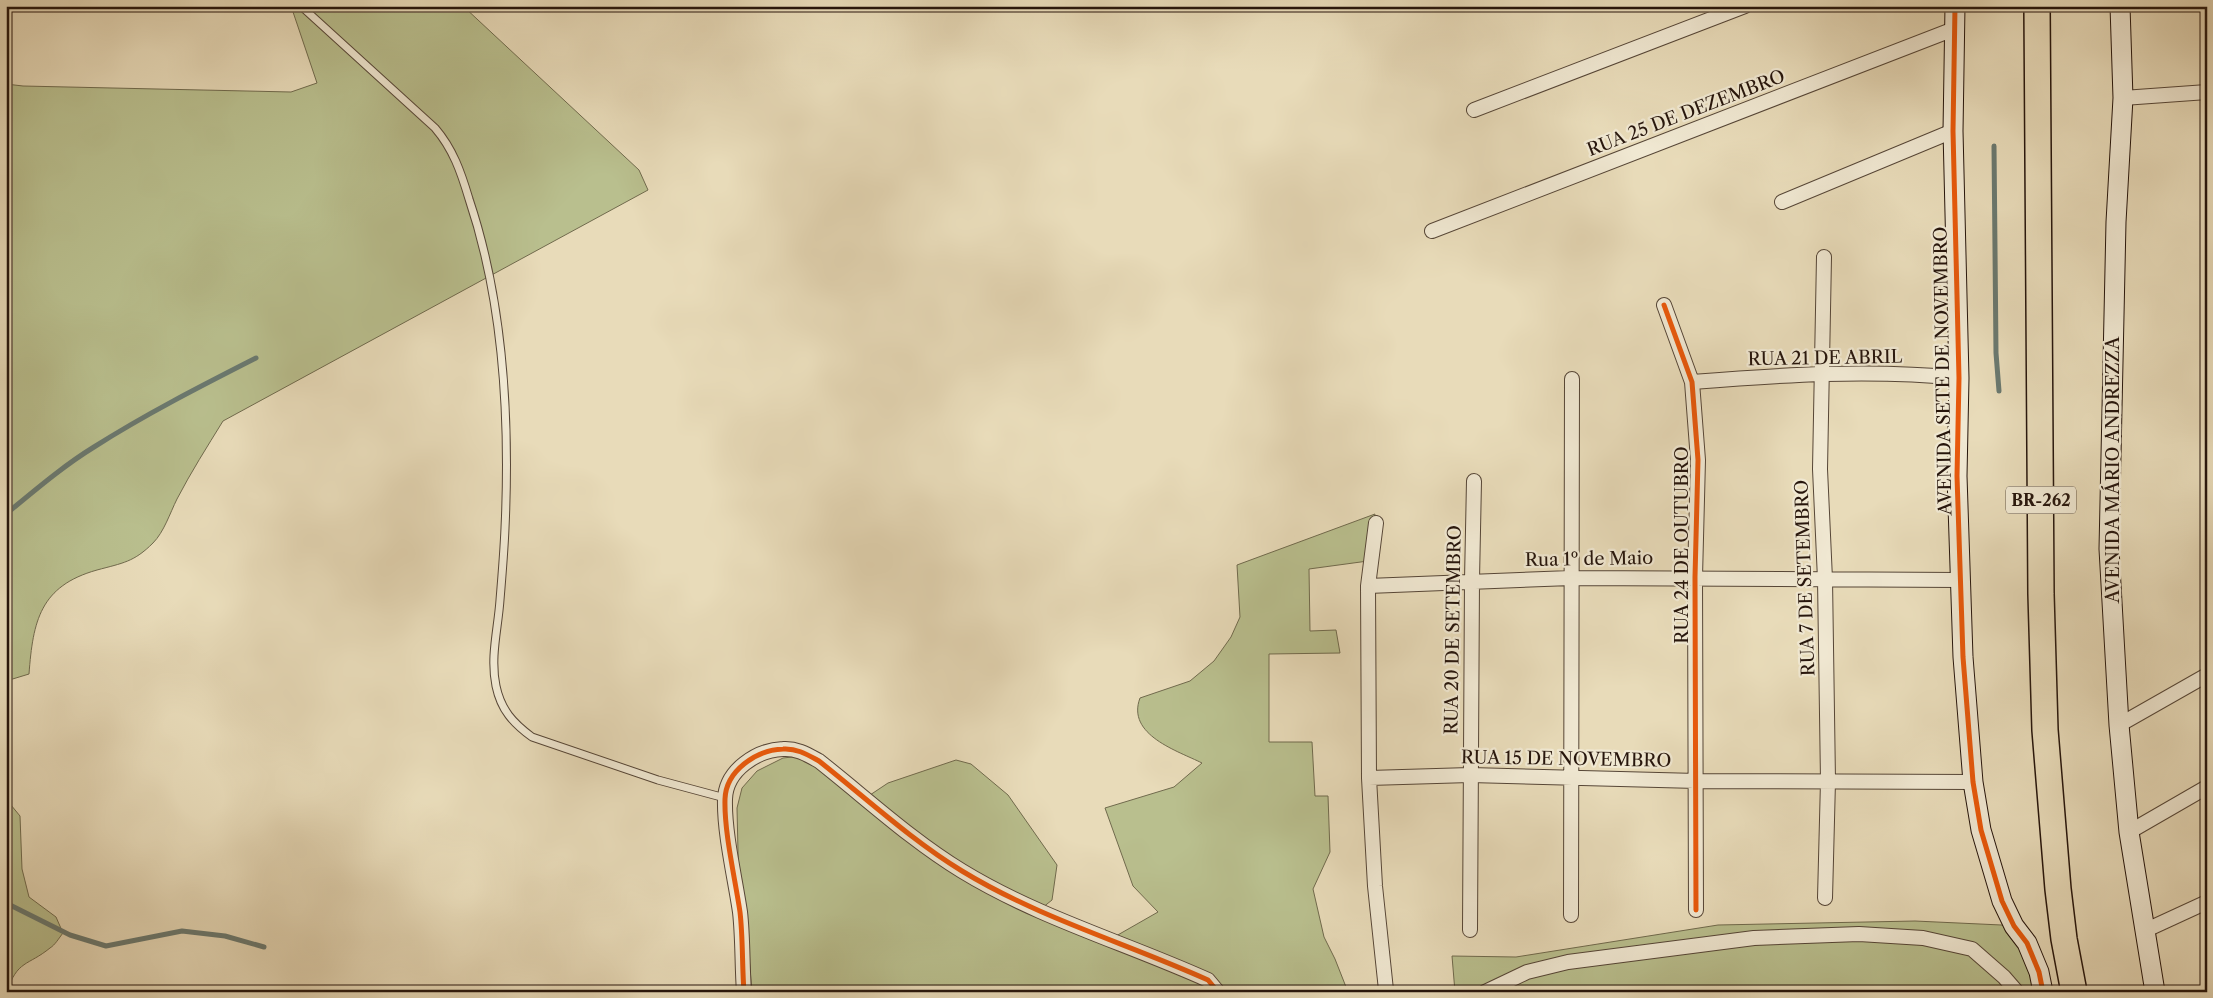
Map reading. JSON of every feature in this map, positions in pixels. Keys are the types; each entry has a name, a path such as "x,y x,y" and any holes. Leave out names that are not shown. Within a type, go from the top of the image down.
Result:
{"highway":[{"name":"BR-262","path":"2037,6 2041,594 2045,730 2059,897 2074,992"}],"street":[{"path":"1474,110 1745,6"},
{"name":"AVENIDA SETE DE NOVEMBRO","path":"1955,6 1953,131 1958,378 1957,476 1963,657 1973,782 1981,830 2002,901 2014,926 2027,943 2039,972 2043,992"},
{"name":"AVENIDA MÁRIO ANDREZZA","path":"2120,6 2123,98 2116,212 2109,548 2119,725 2129,832 2155,992"},
{"name":"RUA 25 DE DEZEMBRO","path":"1432,231 1954,29"},
{"path":"2123,98 2207,92"},
{"path":"1782,202 1953,131"},
{"name":"RUA 7 DE SETEMBRO","path":"1824,257 1820,469 1825,579 1828,781 1825,898"},
{"name":"RUA 24 DE OUTUBRO","path":"1664,305 1692,382 1698,460 1695,577 1696,910"},
{"name":"RUA 21 DE ABRIL","path":"1692,382 1823,373 1889,373 1958,378"},
{"path":"1571,915 1572,380"},
{"name":"RUA 20 DE SETEMBRO","path":"1470,930 1474,481"},
{"path":"1376,523 1368,586 1369,778 1375,886 1386,990"},
{"name":"Rua 1º de Maio","path":"1368,586 1472,580 1571,578 1695,577 1960,580"},
{"path":"2119,725 2207,675"},
{"path":"744,992 740,914 725,798 731,779 743,764 762,753 784,749 803,752 840,777 905,833 962,871 1017,902 1208,980 1218,992"},
{"name":"RUA 15 DE NOVEMBRO","path":"1369,778 1470,775 1697,781 1973,782"},
{"path":"2129,832 2207,787"},
{"path":"2144,931 2207,902"},
{"path":"1484,992 1527,972 1568,962 1754,938 1859,934 1923,938 1972,949 2004,976 2017,992"}],"lane":[{"path":"301,6 447,143 457,161 476,219 490,272 504,397 506,449 505,527 500,600 493,656 496,686 503,708 515,725 532,737 658,780 725,798"}],"green space":[{"path":"291,6 463,6 639,170 648,190 223,421 188,479 157,539 134,558 78,577 51,596 37,622 33,638 29,674 6,681 6,84 23,86 291,92 317,83"},
{"path":"1375,514 1368,561 1309,569 1310,631 1336,630 1340,653 1269,654 1269,742 1312,742 1315,796 1328,796 1330,852 1313,889 1324,937 1348,992 752,992 747,933 739,895 737,808 742,788 757,771 783,758 801,756 864,799 888,783 956,760 971,764 1008,795 1057,865 1052,900 1042,908 1116,936 1158,912 1133,886 1105,808 1174,787 1202,763 1168,747 1147,732 1140,722 1138,711 1140,698 1190,681 1214,661 1231,637 1240,617 1237,565"},
{"path":"6,799 20,816 22,869 29,897 56,917 63,933 52,947 19,969 7,992"},
{"path":"1915,921 2023,926 2037,992 1455,992 1452,956 1516,957 1718,925"}],"waterway":[{"path":"1994,146 1996,353 1999,391"},
{"path":"6,514 82,454 154,412 256,358"},
{"path":"6,903 70,935 106,946 182,931 225,936 264,947"}],"cycle path":[{"path":"1955,6 1953,131 1959,378 1957,476 1963,657 1973,782 1981,830 2002,901 2014,926 2027,943 2039,972 2043,992"},
{"path":"1664,305 1692,382 1698,460 1695,577 1696,910"},
{"path":"744,992 742,932 726,826 725,799 731,779 745,764 763,753 783,749 802,752 819,761 925,846 991,888 1021,903 1208,980 1218,992"}]}
